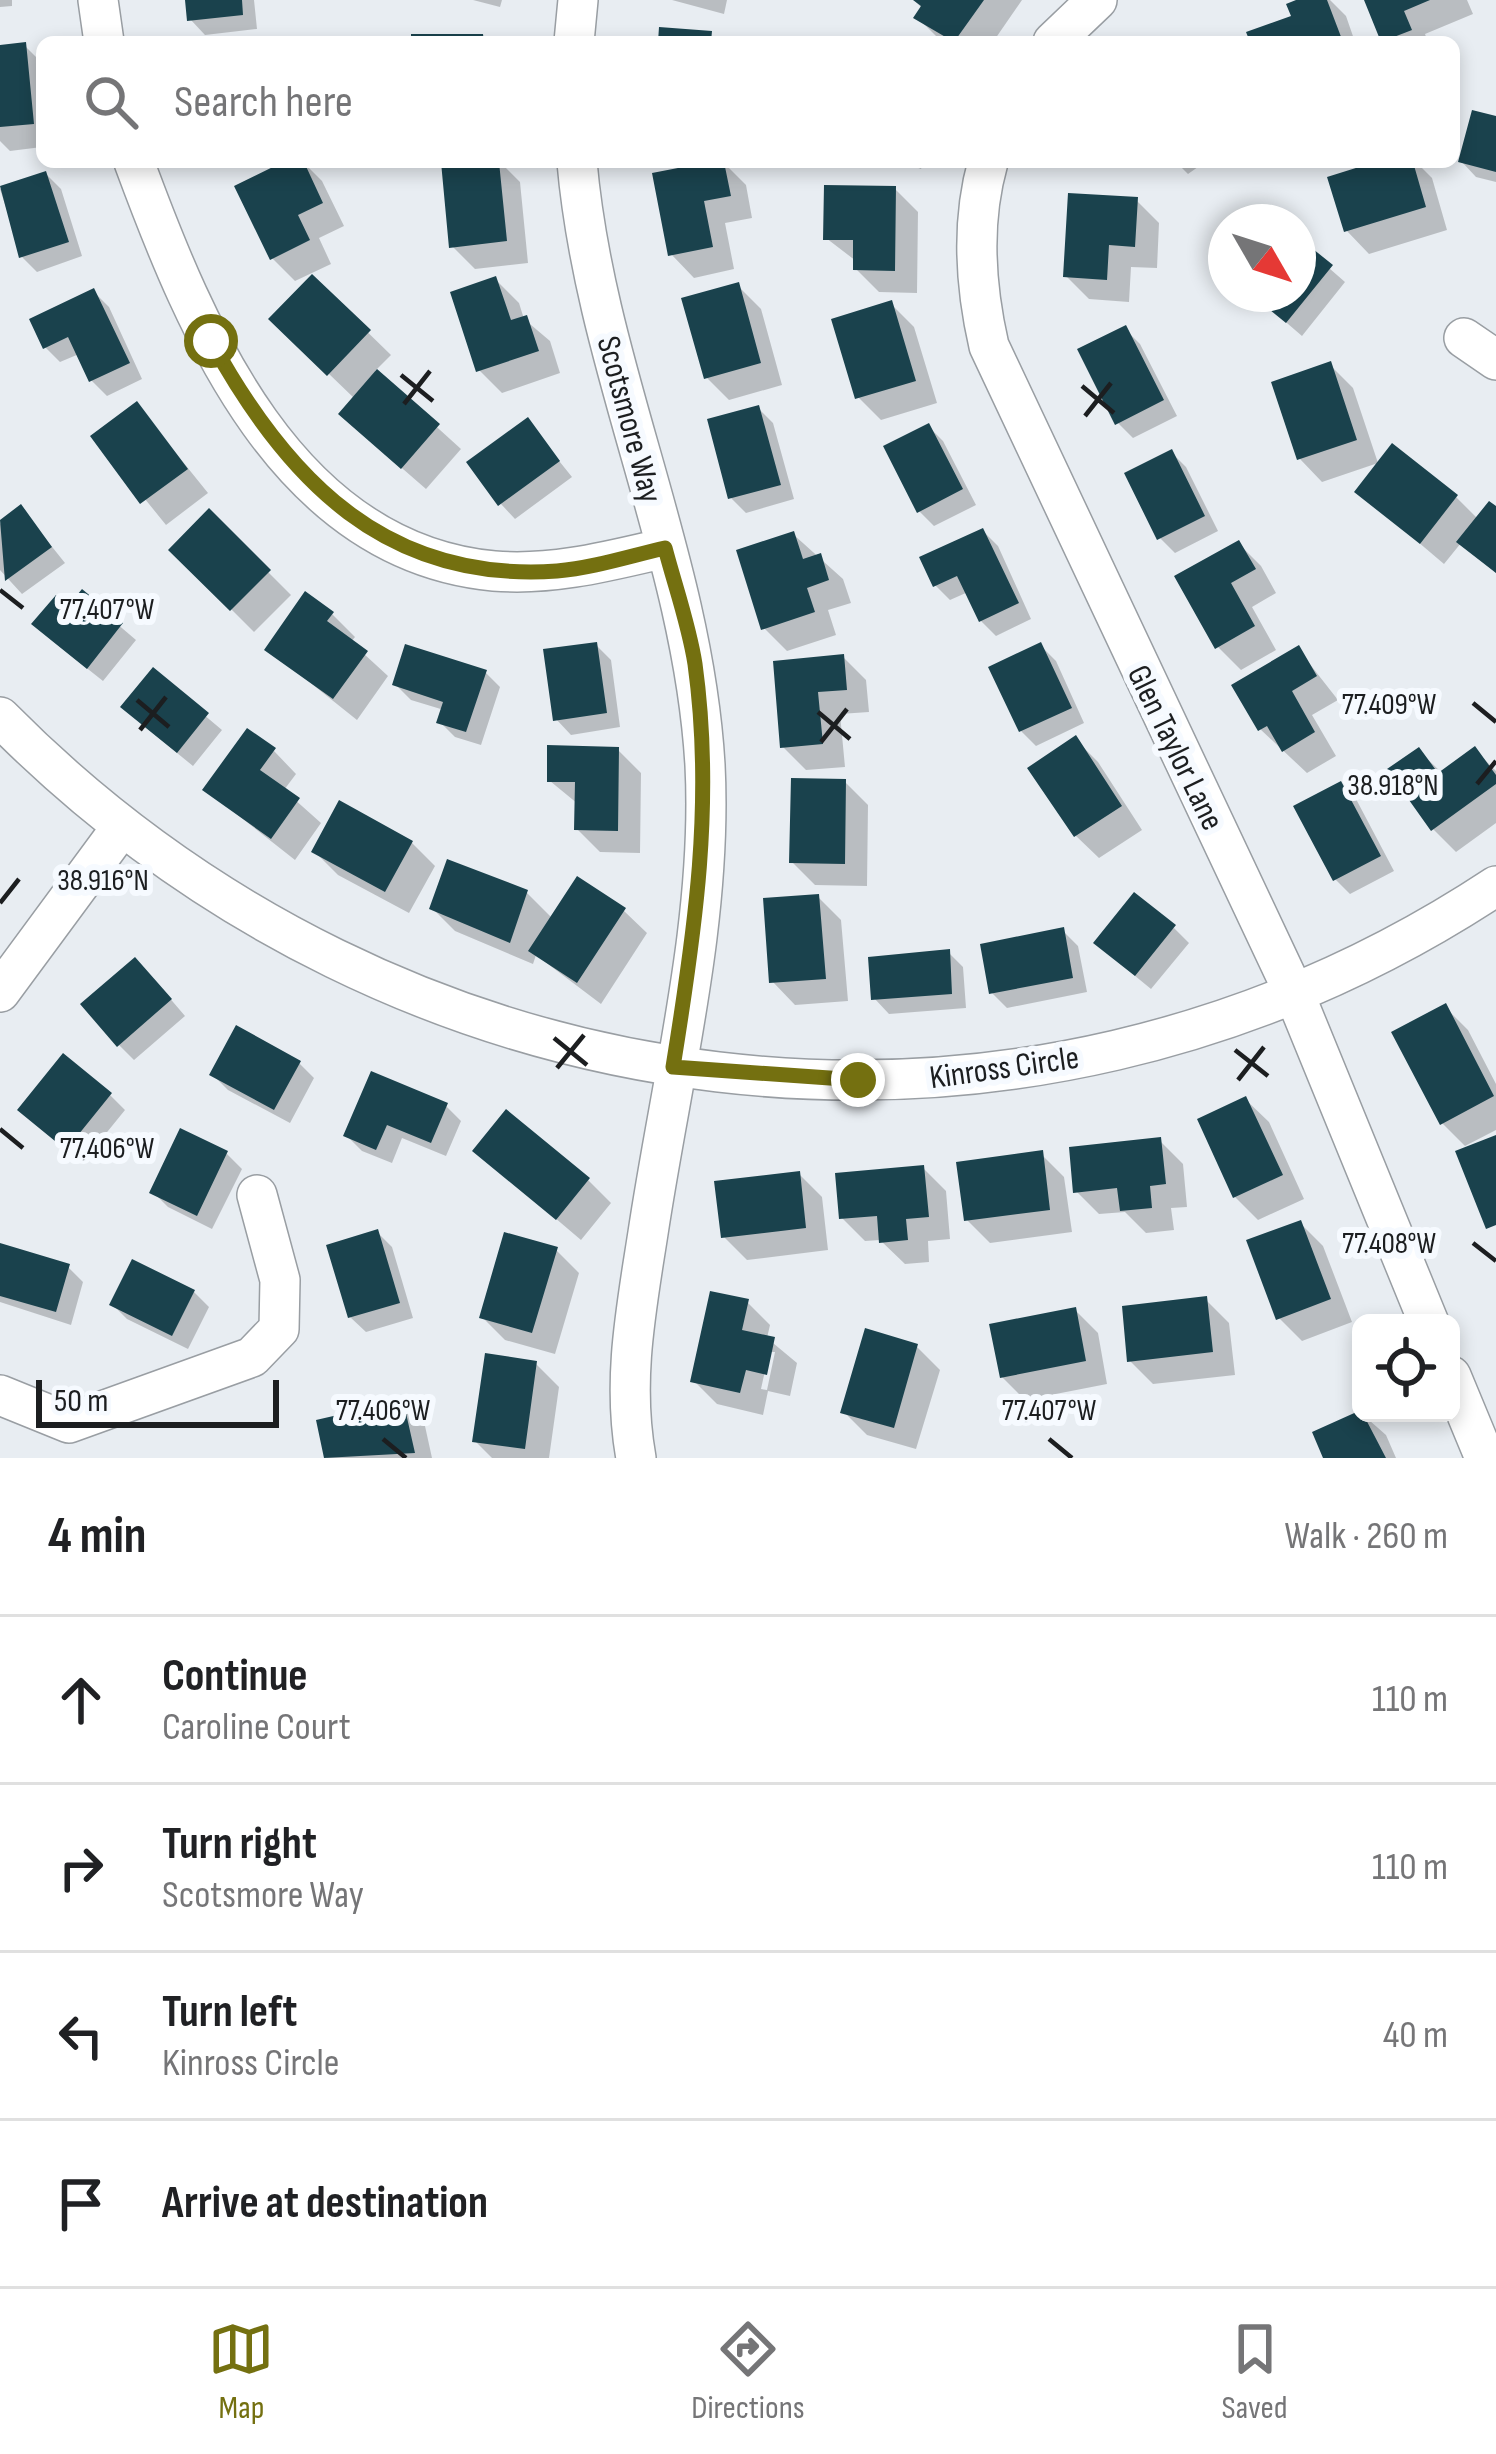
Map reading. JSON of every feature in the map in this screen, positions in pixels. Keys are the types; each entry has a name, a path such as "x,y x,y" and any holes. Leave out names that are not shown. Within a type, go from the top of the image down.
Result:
{"street":[{"path":"98,0 103,36"},
{"path":"575,36 578,0"},
{"path":"1059,36 1097,0"},
{"path":"136,168 169,254 239,392 297,468 358,522 431,556 494,571 559,571 665,548"},
{"name":"Scotsmore Way","path":"578,168 595,282 694,658 705,767 698,916 627,1368 636,1458"},
{"name":"Glen Taylor Lane","path":"987,168 976,232 988,346 1294,993 1425,1314"},
{"name":"Kinross Circle","path":"0,717 121,828 223,900 353,970 540,1039 673,1067 771,1078 949,1076 1143,1043 1294,993 1370,959 1496,886"},
{"path":"0,992 121,828"},
{"path":"0,1395 69,1423 252,1357 279,1329 280,1280 257,1195"},
{"path":"1460,1398 1485,1458"}],"building":[{"path":"185,0 242,0 243,15 187,21"},
{"path":"913,0 984,0 958,36 944,36 913,18 921,6"},
{"path":"1327,0 1341,36 1248,36 1246,32 1291,16 1286,4"},
{"path":"1364,0 1430,0 1404,11 1412,30 1379,36"},
{"path":"659,27 712,31 712,36 658,36"},
{"path":"483,34 483,36 411,36"},
{"path":"26,42 34,124 0,127 0,45"},
{"path":"1472,110 1496,116 1496,172 1460,163"},
{"path":"271,168 307,168 323,203 298,215 310,240 270,260 234,186"},
{"path":"442,168 500,168 507,241 449,248"},
{"path":"725,168 731,196 704,201 713,247 668,256 652,173"},
{"path":"1356,168 1415,168 1426,207 1344,232 1327,177"},
{"path":"46,171 69,242 19,258 0,186"},
{"path":"824,185 896,186 895,271 853,270 853,240 823,240"},
{"path":"1068,193 1138,197 1135,247 1109,245 1107,280 1063,277"},
{"path":"1316,251 1333,265 1316,286"},
{"path":"312,274 371,330 327,376 268,319"},
{"path":"496,276 511,320 527,315 539,351 476,372 450,292"},
{"path":"739,282 761,363 704,379 681,298"},
{"path":"94,288 130,363 89,382 68,337 43,349 29,319"},
{"path":"892,300 916,381 855,399 831,319"},
{"path":"1272,312 1295,312 1286,323"},
{"path":"1126,325 1164,400 1115,425 1077,349"},
{"path":"1331,361 1357,440 1297,460 1271,382"},
{"path":"377,369 440,424 401,469 338,414"},
{"path":"137,401 188,469 140,504 90,436"},
{"path":"759,405 781,485 728,499 707,419"},
{"path":"528,417 560,461 498,506 466,462"},
{"path":"929,423 963,489 917,513 883,446"},
{"path":"1392,443 1458,495 1420,544 1354,492"},
{"path":"1172,449 1205,516 1157,540 1124,473"},
{"path":"1489,501 1496,506 1496,573 1456,542"},
{"path":"21,504 52,547 5,581 0,520"},
{"path":"209,508 271,570 230,611 168,550"},
{"path":"983,528 1019,603 979,622 957,576 933,587 919,557"},
{"path":"794,531 803,559 821,553 829,580 807,588 815,612 761,630 736,550"},
{"path":"1239,540 1256,569 1231,583 1255,626 1215,649 1174,576"},
{"path":"82,589 123,623 87,669 31,624 56,595 69,605"},
{"path":"305,591 334,612 327,621 368,651 333,699 264,650"},
{"path":"597,642 607,713 553,721 543,649"},
{"path":"1041,642 1072,708 1019,732 988,667"},
{"path":"405,644 487,670 466,732 436,723 443,702 392,685"},
{"path":"1299,645 1317,676 1292,691 1315,732 1282,752 1267,726 1258,731 1231,685"},
{"path":"844,654 847,690 818,692 823,744 780,748 773,661"},
{"path":"153,667 209,713 177,753 120,707"},
{"path":"247,728 276,748 260,770 300,798 271,839 202,790"},
{"path":"1076,735 1122,806 1074,837 1027,768"},
{"path":"547,745 619,747 618,831 574,830 575,782 547,782"},
{"path":"1475,746 1496,775 1496,784 1431,831 1387,769 1419,747 1438,773"},
{"path":"791,778 846,779 845,864 789,863"},
{"path":"1341,781 1381,856 1333,881 1293,806"},
{"path":"339,800 413,841 385,892 311,852"},
{"path":"447,859 528,890 510,943 429,909"},
{"path":"577,876 626,908 577,983 528,951"},
{"path":"1134,892 1176,925 1135,976 1093,943"},
{"path":"819,894 826,979 769,983 763,898"},
{"path":"1064,927 1073,978 989,994 980,944"},
{"path":"950,949 952,994 871,1000 868,957"},
{"path":"135,957 172,999 117,1047 80,1004"},
{"path":"1446,1003 1494,1096 1440,1125 1391,1032"},
{"path":"236,1025 301,1061 274,1110 209,1075"},
{"path":"63,1053 112,1093 66,1150 17,1110"},
{"path":"371,1071 448,1103 431,1143 387,1125 376,1150 343,1136"},
{"path":"1246,1096 1283,1175 1233,1198 1197,1119"},
{"path":"506,1109 590,1178 556,1220 472,1151"},
{"path":"180,1128 228,1151 197,1216 149,1193"},
{"path":"1496,1135 1496,1225 1486,1229 1455,1151"},
{"path":"1161,1137 1166,1184 1150,1186 1152,1208 1120,1211 1117,1188 1073,1193 1069,1147"},
{"path":"1043,1150 1050,1210 964,1221 956,1162"},
{"path":"924,1165 929,1217 906,1219 908,1240 879,1243 877,1216 839,1219 835,1173"},
{"path":"800,1171 806,1228 721,1238 714,1181"},
{"path":"1301,1220 1331,1299 1276,1320 1246,1240"},
{"path":"378,1229 400,1303 348,1318 326,1245"},
{"path":"504,1232 558,1247 532,1333 479,1318"},
{"path":"0,1243 70,1264 56,1312 0,1296"},
{"path":"132,1259 195,1290 172,1336 109,1305"},
{"path":"710,1291 749,1299 742,1330 775,1337 767,1375 746,1370 740,1393 690,1382"},
{"path":"1207,1296 1213,1352 1127,1362 1122,1306"},
{"path":"1076,1307 1086,1361 1000,1378 989,1324"},
{"path":"865,1328 918,1344 894,1428 840,1413"},
{"path":"485,1353 537,1361 525,1449 472,1442"},
{"path":"403,1400 415,1453 324,1458 316,1420"},
{"path":"1352,1414 1352,1422 1367,1422 1386,1458 1323,1458 1312,1432"}],"route":[{"path":"211,341 272,440 310,483 358,522 400,545 446,562 494,571 559,571 665,548 694,658 705,767 698,916 673,1067 771,1078 858,1080"}]}
